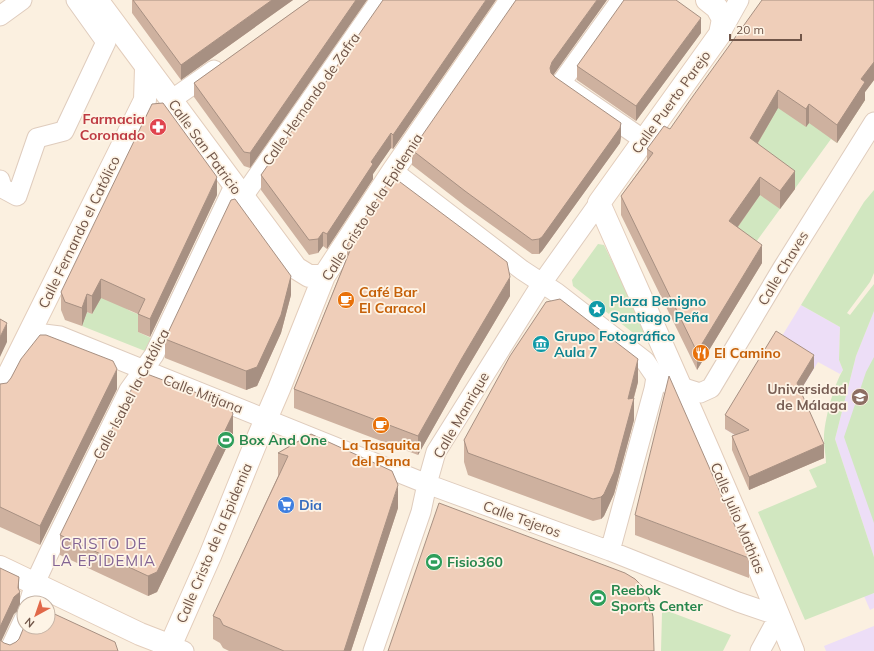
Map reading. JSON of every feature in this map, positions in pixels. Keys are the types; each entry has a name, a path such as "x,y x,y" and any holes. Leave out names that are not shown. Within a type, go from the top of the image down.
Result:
{"street":[{"path":"0,16 22,0"},
{"path":"0,180 2,188 17,196 37,138 64,131 106,42 76,0"},
{"name":"Calle San Patricio","path":"96,0 296,268 309,276 324,276"},
{"name":"Calle Cristo de la Epidemia","path":"174,649 210,556 324,276 393,171 511,0"},
{"path":"621,0 561,83 644,140"},
{"path":"707,0 717,8 723,18 720,34"},
{"path":"720,34 740,0"},
{"name":"Calle Hernando de Zafra","path":"238,192 373,4"},
{"name":"Calle Puerto Parejo","path":"599,203 720,34"},
{"path":"171,100 229,59"},
{"name":"Calle Fernando el Católico","path":"0,392 145,100 146,68"},
{"name":"Calle Chaves","path":"681,387 700,393 711,388 782,269 874,122"},
{"path":"393,171 522,270 557,293 645,362 656,377 610,551"},
{"name":"Calle Isabel la Católica","path":"32,593 48,555 129,390 154,356 238,192"},
{"path":"599,203 681,387"},
{"name":"Calle Manrique","path":"372,651 421,512 436,452 542,283 599,203"},
{"name":"Calle Mitjana","path":"27,338 44,334 60,336 266,419"},
{"path":"654,389 667,385 681,387"},
{"name":"Calle Julio Mathias","path":"681,387 704,438 793,651"},
{"name":"Calle Tejeros","path":"266,419 427,484 610,551 738,602 779,616"},
{"path":"0,567 32,593 140,634 174,649"},
{"path":"760,651 779,616"},
{"path":"9,651 16,635"}],"shaded area":[{"path":"801,305 840,327 839,360 843,370 840,374 818,362 763,452 725,429"},
{"name":"Universidad de Málaga","path":"874,311 874,557 835,439 856,356"},
{"path":"874,593 874,608 870,610 864,596"},
{"path":"874,626 874,651 826,651 824,646"}],"green space":[{"path":"827,73 865,100 837,143 831,139 756,242 736,229 664,144"},
{"path":"874,190 874,273 870,282 847,313 850,315 874,284 874,311 856,356 835,439 874,557 874,593 805,620 758,512 817,487 809,470 826,463 824,441 825,425 833,394 843,370 839,360 840,327 801,305 864,202"},
{"path":"598,244 604,245 647,333 646,337 641,339 573,286 572,280"},
{"path":"103,293 130,311 145,317 138,332 151,338 145,351 82,326 87,312 92,314"},
{"path":"874,357 874,523 844,437 866,372"},
{"path":"665,610 731,635 723,651 661,651 662,613"}],"building":[{"path":"133,0 272,0 181,65"},
{"path":"310,0 356,0 250,153 244,152 194,83"},
{"path":"383,0 486,0 393,135 391,133 371,162 373,164 327,234 323,232 318,239 309,240 261,175"},
{"path":"516,0 597,0 552,62 550,68 551,73 555,77 621,123 620,128 542,237 532,240 412,150"},
{"path":"624,0 676,0 701,18 636,106 577,66"},
{"path":"762,0 874,0 874,62 861,79 865,82 837,125 809,104 806,109 778,90 750,138 795,171 780,191 760,177 729,221 762,245 697,352 621,196 653,153 647,149 664,126 670,129"},
{"path":"163,103 217,177 150,319 138,314 145,299 101,279 92,296 87,294 82,308 65,302 61,292 152,104"},
{"path":"392,176 507,262 510,277 418,436 294,389 351,248 347,245"},
{"path":"235,199 291,276 281,315 257,367 246,371 165,339 231,200"},
{"path":"560,299 638,359 628,399 634,398 614,472 604,494 601,497 593,499 468,453 464,440 510,356 546,302"},
{"path":"0,319 7,323 0,337"},
{"path":"776,331 814,355 797,383 824,444 749,477 732,436 749,430 725,415"},
{"path":"40,335 46,335 113,361 117,369 40,526 0,507 0,384 7,383 21,359"},
{"path":"147,374 229,405 233,414 157,572 148,576 60,535 136,380"},
{"path":"669,376 749,558 635,515"},
{"path":"311,434 392,471 398,485 344,651 284,651 223,625 220,619 213,616 288,456 278,453"},
{"path":"439,503 625,573 635,579 643,587 649,598 653,617 654,651 388,651"},
{"path":"0,568 19,577 18,588 20,592 14,597 0,627"},
{"path":"56,615 115,642 118,651 0,651 0,640 10,645 19,639 21,635 56,635"}],"place":[{"name":"Farmacia Coronado","path":"158,127"},
{"name":"Café Bar El Caracol","path":"346,300"},
{"name":"Plaza Benigno Santiago Peña","path":"597,309"},
{"name":"Grupo Fotográfico Aula 7","path":"541,344"},
{"name":"El Camino","path":"701,353"},
{"name":"Universidad de Málaga","path":"860,397"},
{"name":"La Tasquita del Pana","path":"381,425"},
{"name":"Box And One","path":"226,440"},
{"name":"Dia","path":"286,505"},
{"name":"Fisio360","path":"434,562"},
{"name":"Reebok Sports Center","path":"598,598"}],"district":[{"name":"CRISTO DE LA EPIDEMIA","path":"104,552"}]}
